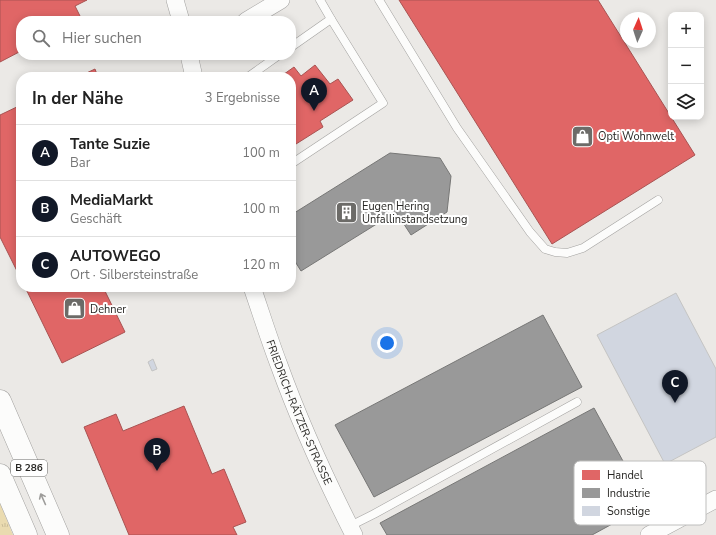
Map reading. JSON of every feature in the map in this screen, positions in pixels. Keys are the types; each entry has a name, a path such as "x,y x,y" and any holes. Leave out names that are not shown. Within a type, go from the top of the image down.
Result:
{"highway":[{"name":"B 286","path":"0,401 58,535"},
{"name":"B 286","path":"0,475 26,535"}],"street":[{"path":"176,0 180,16"},
{"path":"254,16 281,0"},
{"path":"190,60 193,72"},
{"name":"FRIEDRICH-RÄTZER-STRASSE","path":"254,292 279,365 303,425 352,531"},
{"path":"706,504 716,499"},
{"path":"649,535 668,525"}],"lane":[{"path":"296,161 383,103 320,0"},
{"path":"379,0 457,128 530,232 545,249 555,252 567,252 583,248 658,200"},
{"path":"296,44 331,19"},
{"path":"255,72 273,60"},
{"path":"352,531 381,511 577,402"}],"green space":[{"path":"0,503 13,535 0,535"}],"building: Handel":[{"path":"0,0 87,0 75,6 80,16 16,16 16,54 0,62"},
{"name":"Opti Wohnwelt","path":"399,0 598,0 620,35 620,48 628,48 668,112 668,120 673,120 695,155 552,244"},
{"path":"315,65 330,84 338,79 353,100 320,121 323,127 296,144 296,72 287,72 294,67 301,76"},
{"path":"95,69 96,72 89,72"},
{"path":"16,107 16,269 0,237 0,115"},
{"name":"Dehner","path":"27,292 105,292 125,332 62,363"},
{"path":"184,406 212,474 224,469 246,522 233,527 237,535 129,535 84,427 116,414 123,431"}],"building: Industrie":[{"name":"Eugen Hering Unfallinstandsetzung","path":"390,153 440,158 451,176 447,212 411,235 396,212 301,271 296,263 296,212"},
{"path":"543,315 582,387 374,497 335,425"},
{"path":"594,408 623,461 574,461 574,525 610,525 592,535 387,535 380,523"}],"building: Sonstige":[{"path":"676,293 716,369 716,437 671,461 663,461 597,335"},
{"path":"153,359 157,369 152,371 148,362"}],"place":[{"name":"Tante Suzie","path":"314,111"},
{"name":"Opti Wohnwelt","path":"583,136"},
{"name":"Eugen Hering Unfallinstandsetzung","path":"346,212"},
{"name":"Dehner","path":"75,309"},
{"name":"AUTOWEGO","path":"675,403"},
{"name":"MediaMarkt","path":"157,471"}]}
